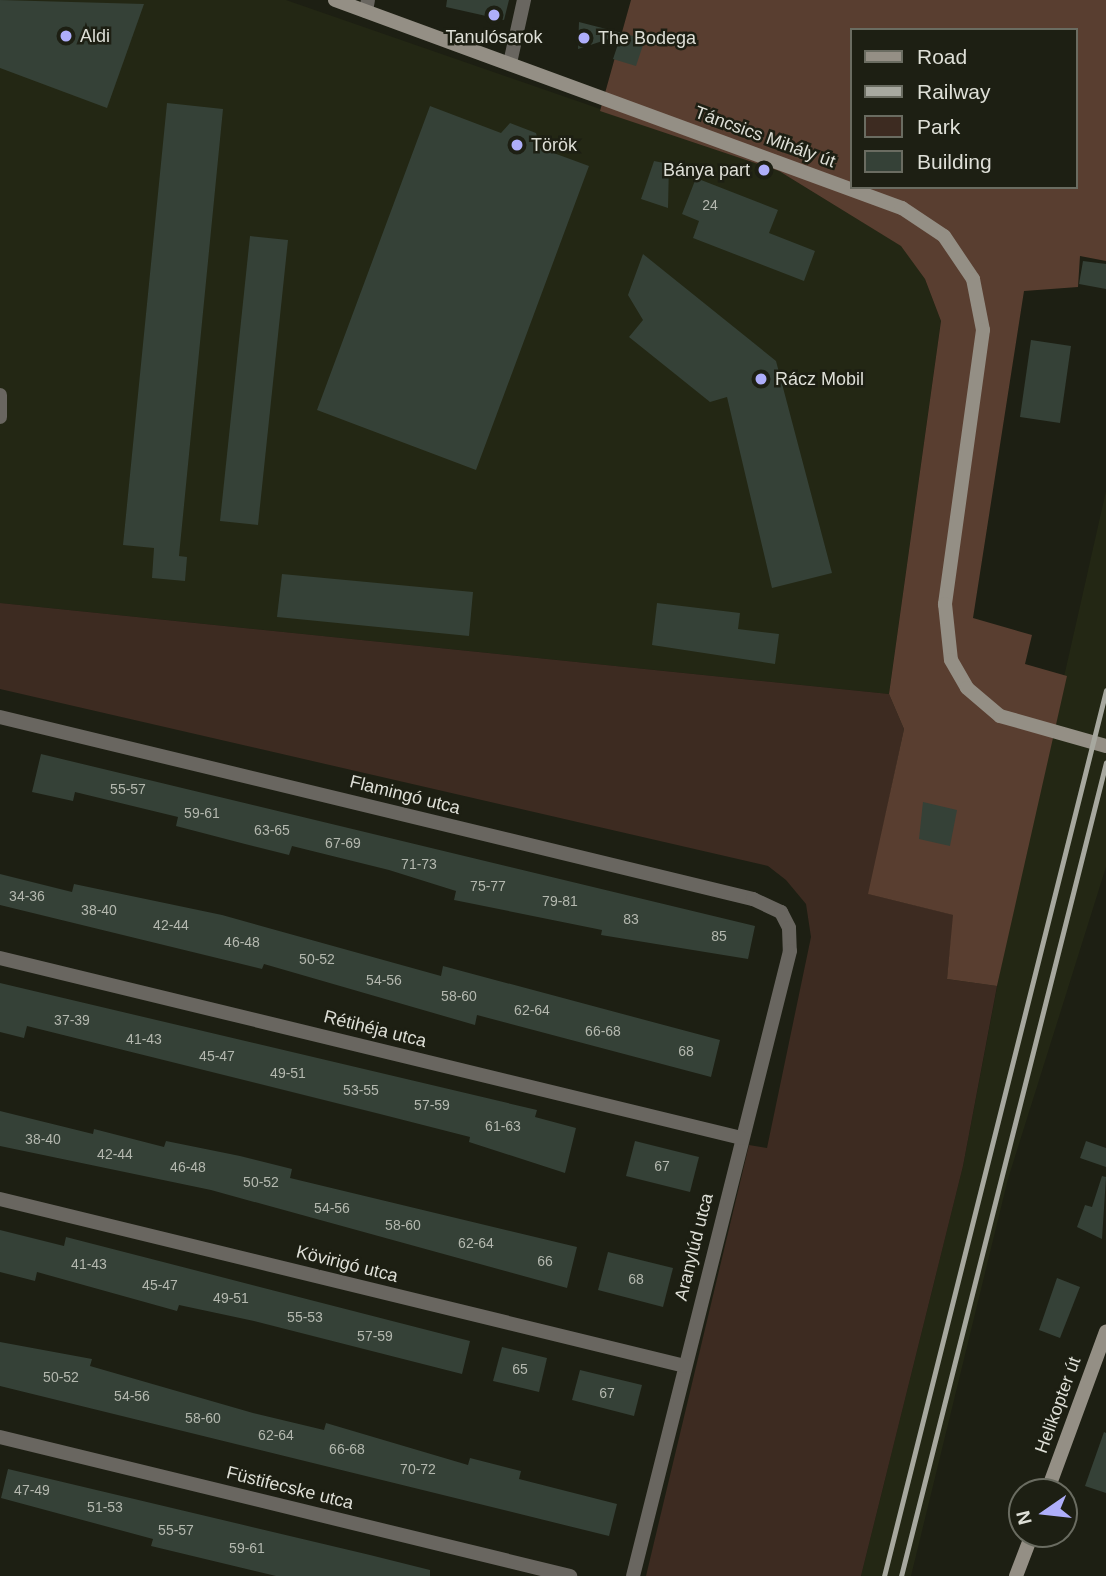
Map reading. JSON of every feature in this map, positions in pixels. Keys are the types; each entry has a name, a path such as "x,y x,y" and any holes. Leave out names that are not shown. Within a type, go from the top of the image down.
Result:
{"street":[{"name":"Táncsics Mihály út","path":"335,0 367,6 510,63 850,189"},
{"path":"510,63 524,0"},
{"name":"Táncsics Mihály út","path":"851,189 902,208 954,247 976,288 983,330 945,604 951,660 967,688 1000,716 1106,746"},
{"path":"0,395 0,417"},
{"name":"Flamingó utca","path":"0,717 753,899 781,912 789,928"},
{"name":"Aranylúd utca","path":"633,1576 790,951 789,928"},
{"name":"Rétihéja utca","path":"0,958 741,1139"},
{"name":"Kövirigó utca","path":"0,1199 685,1366"},
{"name":"Helikopter út","path":"1052,1478 1106,1332"},
{"name":"Füstifecske utca","path":"0,1437 570,1576"},
{"path":"1016,1576 1027,1548"}],"shaded area":[{"path":"0,0 286,0 779,171 902,246 925,279 941,321 889,694 0,603"},
{"path":"631,0 1106,0 1106,261 1080,256 1078,287 1024,291 973,618 1032,635 1025,664 1067,676 997,986 947,979 953,915 868,894 904,729 889,694 941,321 925,279 901,246 779,171 600,111"},
{"path":"1106,491 1106,867 1008,1179 911,1576 861,1576 963,1166 1014,898"}],"green space":[{"path":"0,603 889,694 904,729 869,894 954,915 947,979 997,986 963,1166 861,1576 646,1576 749,1145 767,1148 811,937 806,904 786,880 768,866 0,689"}],"building":[{"name":"Aldi","path":"0,0 144,4 107,108 0,68"},
{"name":"Tanulósarok","path":"447,0 509,0 504,20 446,7"},
{"path":"579,22 645,39 636,66 613,59 621,35 578,49"},
{"path":"167,103 223,109 179,556 187,557 185,581 152,578 154,548 123,545"},
{"path":"430,106 501,133 510,123 536,133 540,148 589,166 476,470 317,410"},
{"path":"654,161 669,164 668,208 641,199"},
{"path":"696,178 778,210 769,233 815,251 804,281 693,238 699,221 682,214"},
{"path":"250,236 288,240 258,525 220,521"},
{"path":"643,254 776,361 832,573 772,588 727,397 710,402 629,337 643,320 628,295"},
{"path":"1083,261 1106,264 1106,289 1079,284"},
{"path":"1031,340 1071,346 1060,423 1020,417"},
{"path":"282,574 473,592 469,636 277,617"},
{"path":"657,603 740,613 738,629 779,634 775,664 652,645"},
{"path":"41,754 755,926 748,959 601,935 602,930 454,900 456,891 389,870 292,846 289,855 176,826 178,817 75,792 73,801 32,792"},
{"path":"923,802 957,810 950,846 919,839"},
{"path":"0,874 72,892 74,884 222,915 441,976 443,966 720,1040 711,1077 477,1015 475,1025 264,964 262,969 0,905"},
{"path":"0,983 537,1110 535,1117 576,1128 565,1173 469,1142 470,1137 380,1114 27,1026 24,1038 0,1032"},
{"path":"0,1111 93,1134 94,1129 164,1147 166,1141 240,1156 292,1169 290,1178 577,1247 567,1288 211,1190 0,1146"},
{"path":"635,1141 699,1157 690,1192 626,1176"},
{"path":"1086,1141 1106,1148 1106,1167 1080,1158"},
{"path":"1102,1176 1106,1177 1102,1239 1077,1227 1085,1205 1092,1207"},
{"path":"0,1230 64,1246 66,1237 470,1341 462,1374 254,1321 179,1305 177,1311 37,1272 35,1281 0,1272"},
{"path":"608,1252 673,1268 663,1307 598,1290"},
{"path":"1057,1278 1080,1287 1060,1338 1039,1330"},
{"path":"0,1342 92,1359 90,1366 253,1413 324,1430 326,1423 468,1465 470,1458 521,1471 519,1479 617,1504 609,1536 0,1386"},
{"path":"502,1347 547,1358 539,1392 493,1381"},
{"path":"580,1370 642,1385 634,1416 572,1400"},
{"path":"1104,1432 1106,1433 1106,1493 1085,1486"},
{"path":"8,1469 430,1570 430,1576 276,1576 151,1546 153,1539 1,1498"}],"railway":[{"path":"884,1576 1106,690"},
{"path":"901,1576 1106,762"}],"place":[{"name":"Tanulósarok","path":"494,15"},
{"name":"Aldi","path":"66,36"},
{"name":"The Bodega","path":"584,38"},
{"name":"Török","path":"517,145"},
{"name":"Bánya part","path":"764,170"},
{"name":"Rácz Mobil","path":"761,379"}]}
